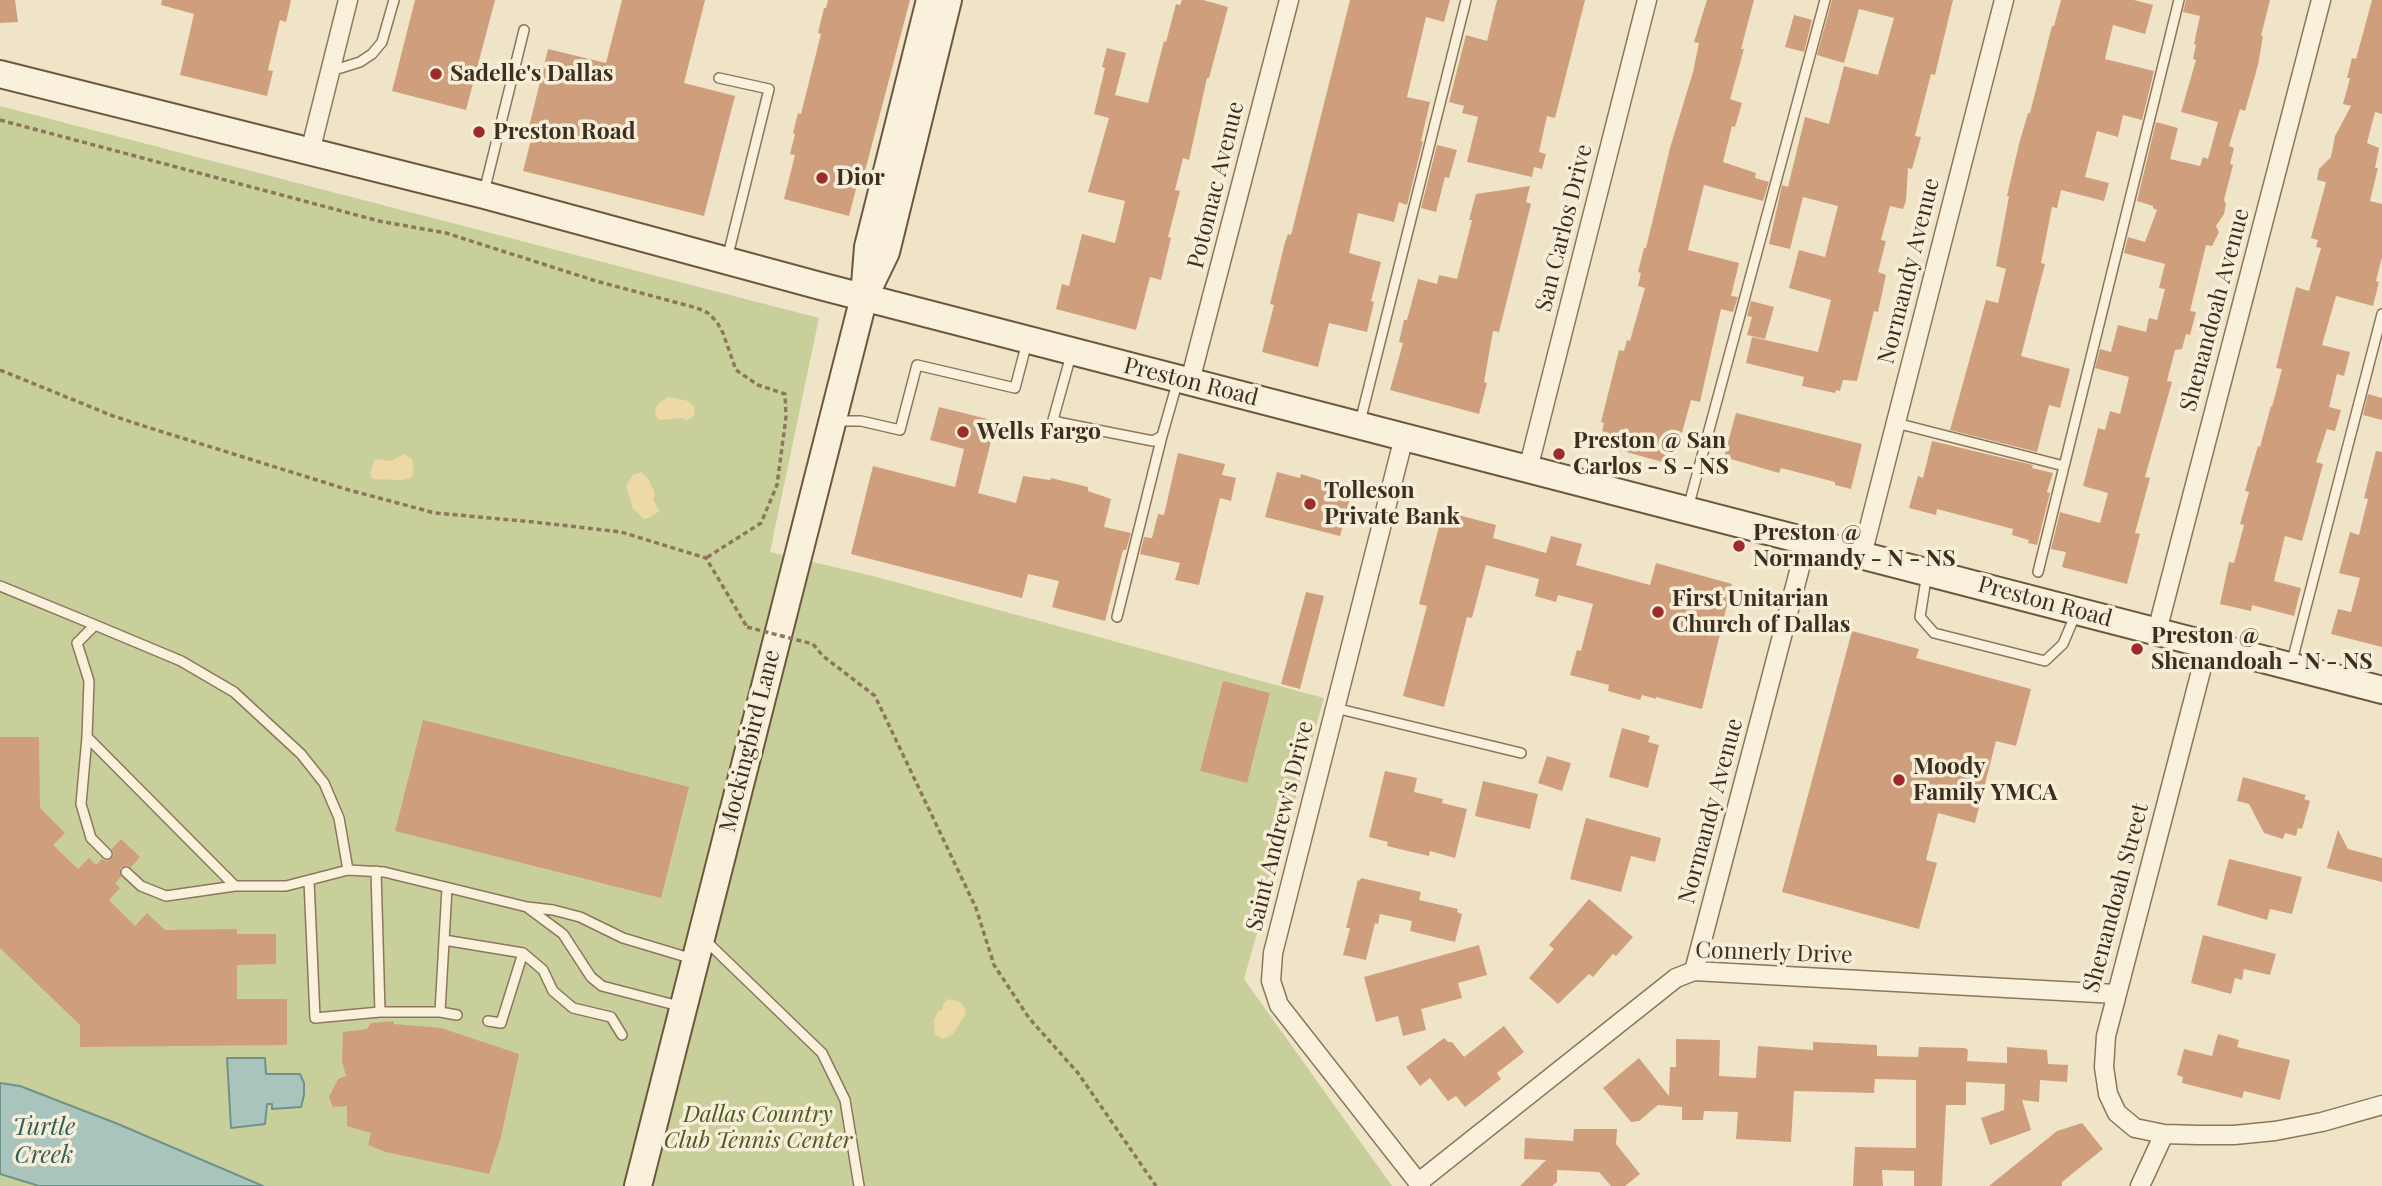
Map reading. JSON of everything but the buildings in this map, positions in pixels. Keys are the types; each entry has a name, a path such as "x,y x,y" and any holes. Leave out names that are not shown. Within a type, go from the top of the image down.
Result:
{"main road":[{"name":"Mockingbird Lane","path":"638,1186 831,421 864,297 886,252 939,2"},
{"name":"Preston Road","path":"0,74 484,195 1028,340 2382,690"}],"street":[{"path":"310,152 348,0"},
{"name":"Potomac Avenue","path":"1184,380 1289,0"},
{"name":"San Carlos Drive","path":"1528,468 1647,0"},
{"name":"Normandy Avenue","path":"1862,555 2004,0"},
{"name":"Shenandoah Avenue","path":"2157,631 2321,0"},
{"name":"Saint Andrew's Drive","path":"1404,436 1273,953 1271,981 1279,1005 1420,1184"},
{"name":"Normandy Avenue","path":"1694,971 1807,541"},
{"name":"Shenandoah Street","path":"2164,1134 2135,1128 2117,1114 2108,1094 2104,1067 2106,1036 2208,644"},
{"name":"Connerly Drive","path":"1420,1184 1676,978 1694,971 2116,994"},
{"path":"2140,1186 2164,1134 2234,1135 2275,1131 2322,1122 2382,1105"}],"lane":[{"path":"331,71 360,62 372,54 382,42 394,0"},
{"path":"1359,425 1466,0"},
{"path":"1687,510 1825,0"},
{"path":"2038,572 2179,0"},
{"path":"484,195 524,30"},
{"path":"719,78 769,89 726,261"},
{"path":"2290,666 2382,314"},
{"path":"831,421 861,421 900,430 917,365 1016,388 1028,340"},
{"path":"1073,351 1053,420 1153,441 1162,436"},
{"path":"1117,617 1162,436 1184,380"},
{"path":"1896,424 2064,466"},
{"path":"1927,572 1920,617 1934,633 2045,661 2063,644 2077,611"},
{"path":"0,586 181,661 234,692 301,754 324,783 339,818 348,870"},
{"path":"95,625 77,643 89,681 88,737 81,804 91,838 107,854"},
{"path":"1335,708 1521,753"},
{"path":"88,737 234,886"},
{"path":"126,872 141,886 166,896 234,886 286,886 348,870 376,871 580,917 623,938 698,948 822,1053 845,1100 859,1186"},
{"path":"376,871 380,1012"},
{"path":"309,880 315,1018 380,1012 440,1012 457,1016"},
{"path":"440,1012 447,888"},
{"path":"527,907 563,934 591,977 602,986 683,1007"},
{"path":"444,940 523,953 543,970 553,991 573,1008 611,1017 622,1035"},
{"path":"488,1021 501,1024 523,953"}],"path":[{"path":"0,120 379,221 446,233 596,281 697,307 708,313 723,334 736,370 758,385 785,394 786,417 777,485 761,523 706,558"},
{"path":"0,370 113,416 349,490 435,513 621,532 706,558 747,627 813,644 823,656 875,696 976,908 994,965 1030,1018 1078,1073 1156,1186"}],"green space":[{"name":"Dallas Country Club Tennis Center","path":"0,106 819,318 770,552 873,576 1324,698 1244,979 1392,1186 0,1186"}],"sand":[{"path":"669,397 688,401 694,406 695,415 687,420 659,420 655,415 656,407"},
{"path":"404,454 412,459 414,472 411,478 373,479 370,473 375,459 391,461"},
{"path":"641,472 649,480 655,493 653,500 660,511 644,519 633,509 626,486 633,475"},
{"path":"948,999 960,1002 966,1009 953,1034 943,1039 935,1035 934,1020"}],"water":[{"path":"227,1058 265,1058 266,1074 300,1074 304,1083 301,1107 272,1109 272,1104 267,1104 265,1124 231,1128"},
{"name":"Turtle Creek","path":"0,1083 20,1086 118,1124 263,1186 39,1186 0,1174"}],"place":[{"name":"Sadelle's Dallas","path":"436,74"},
{"name":"Preston Road","path":"479,132"},
{"name":"Dior","path":"822,178"},
{"name":"Wells Fargo","path":"963,432"},
{"name":"Preston @ San Carlos - S - NS","path":"1559,454"},
{"name":"Tolleson Private Bank","path":"1310,504"},
{"name":"Preston @ Normandy - N - NS","path":"1739,546"},
{"name":"First Unitarian Church of Dallas","path":"1658,612"},
{"name":"Preston @ Shenandoah - N - NS","path":"2137,649"},
{"name":"Moody Family YMCA","path":"1899,780"}]}
